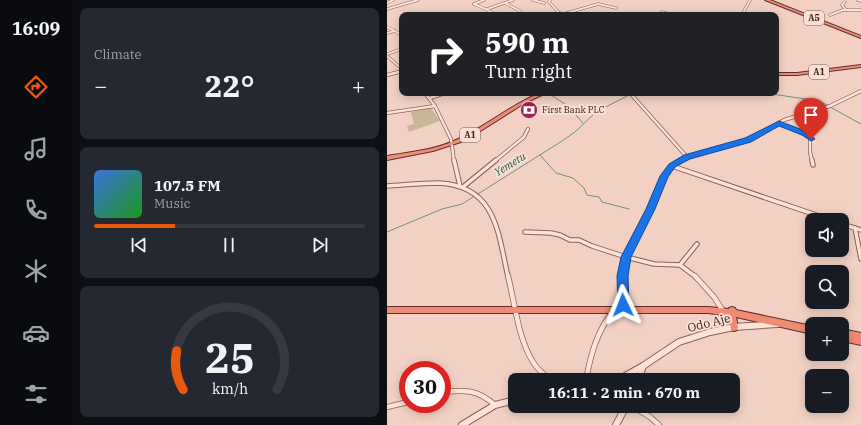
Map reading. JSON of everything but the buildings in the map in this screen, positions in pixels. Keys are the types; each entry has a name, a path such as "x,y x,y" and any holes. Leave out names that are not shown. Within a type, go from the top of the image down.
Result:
{"highway":[{"name":"A5","path":"767,0 773,1 861,36"},
{"name":"A1","path":"779,75 800,76 861,67"},
{"name":"A1","path":"451,143 533,96"},
{"name":"A1","path":"387,157 451,143 468,136 537,96"},
{"path":"387,310 623,305 732,310 805,325"},
{"path":"387,307 722,309"},
{"path":"732,310 805,328"},
{"path":"732,310 734,327"},
{"path":"849,334 861,337"},
{"path":"849,338 861,341"}],"street":[{"path":"387,4 393,0"},
{"path":"387,9 418,0"},
{"path":"484,0 474,4 492,12"},
{"path":"487,10 513,0"},
{"path":"533,0 544,3"},
{"path":"550,0 551,4 558,12"},
{"path":"744,12 751,0"},
{"path":"845,2 842,5 846,10"},
{"path":"505,3 520,11"},
{"path":"568,12 598,4 615,8"},
{"path":"830,15 846,10 861,10"},
{"path":"387,27 399,33"},
{"path":"387,33 395,31"},
{"path":"399,50 387,55 399,67"},
{"path":"387,75 399,71"},
{"path":"623,305 623,276 626,257 650,209 664,176 672,166 687,157 748,140 789,118 826,108 861,91"},
{"path":"436,96 430,98 445,125 462,186"},
{"path":"632,96 687,157"},
{"path":"387,113 435,106"},
{"path":"779,123 810,137 810,152 813,165"},
{"path":"462,186 524,137 528,129"},
{"path":"672,166 810,213"},
{"path":"387,186 443,183 462,186 477,194 486,203 493,216 523,340 533,362 542,373"},
{"path":"849,226 861,230"},
{"path":"855,228 861,259"},
{"path":"525,232 551,233 560,235 570,240 579,240 591,246 654,264 680,265 689,270 698,278 722,309"},
{"path":"680,265 697,244"},
{"path":"588,373 596,336 600,328 615,309"},
{"name":"Odo Aje","path":"630,373 679,342 710,332 734,327 787,324"},
{"path":"640,373 643,366"},
{"path":"451,392 479,392 485,395 495,405"},
{"path":"462,425 495,405 508,402"},
{"path":"387,407 399,404"},
{"path":"616,425 623,413"},
{"path":"643,413 659,425"}],"shaded area":[{"path":"431,108 440,121 409,132 407,126 414,124 411,112"}],"waterway":[{"name":"Yemetu","path":"779,95 819,101 827,105"},
{"path":"553,96 568,106 583,123"},
{"name":"Yemetu","path":"387,232 442,209 462,204 562,141 575,132 596,112 627,96"},
{"name":"Yemetu","path":"830,107 861,124"},
{"path":"540,155 556,173 573,178 584,188 587,195 599,197 602,202 629,209"}],"place":[{"name":"First Bank PLC","path":"529,110"}],"route":[{"path":"623,305 623,276 626,257 650,209 664,176 672,166 687,157 748,140 768,131 779,123 805,134 811,139"}]}
